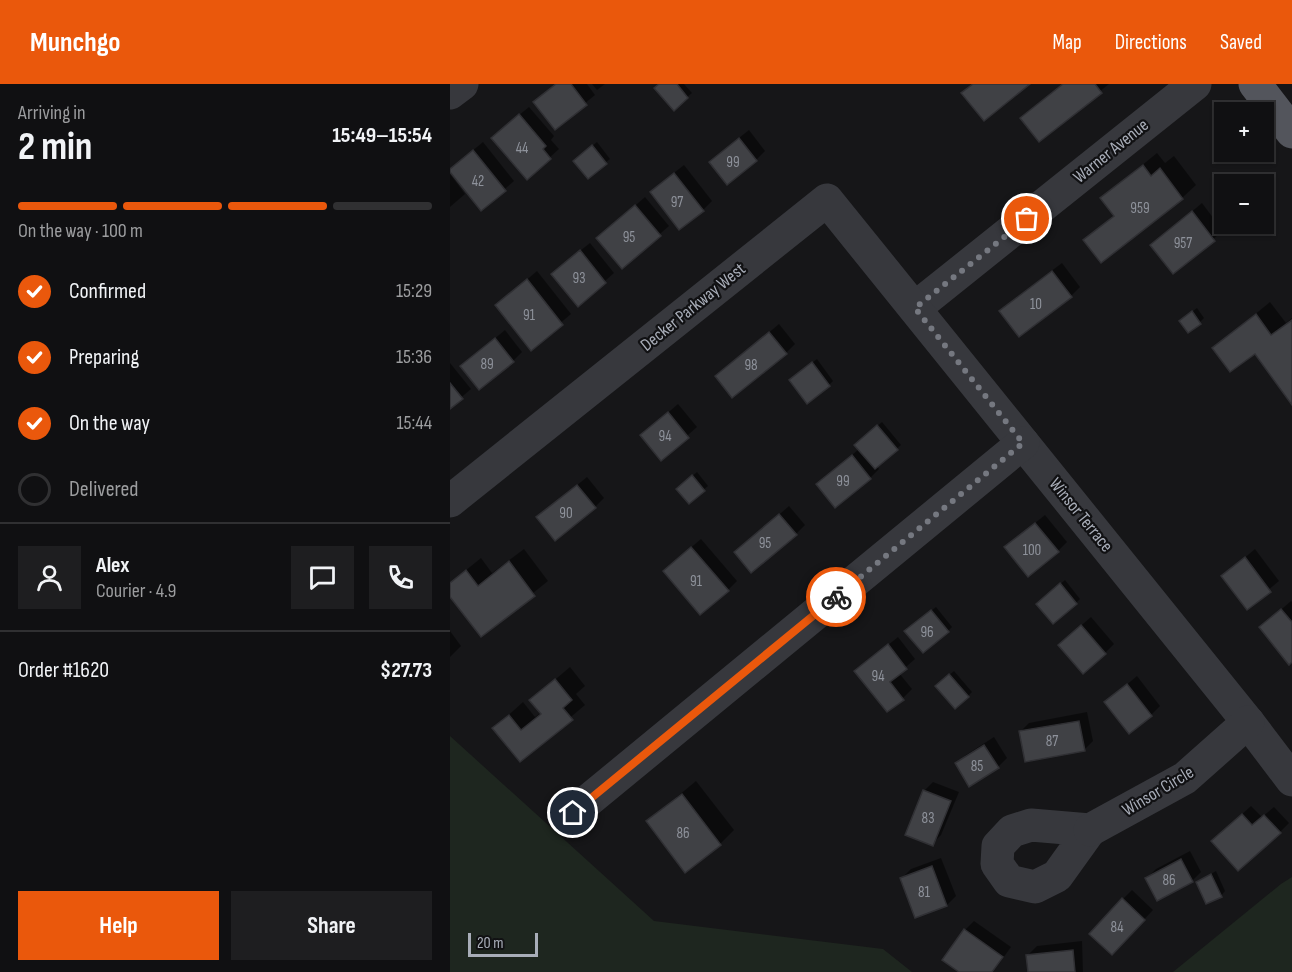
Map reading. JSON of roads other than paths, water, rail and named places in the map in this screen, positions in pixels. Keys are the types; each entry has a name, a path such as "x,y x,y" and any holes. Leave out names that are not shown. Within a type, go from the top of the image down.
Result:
{"main road":[{"path":"1255,84 1292,132"}],"street":[{"path":"450,93 462,84"},
{"name":"Warner Avenue","path":"915,308 1195,84"},
{"name":"Decker Parkway West","path":"450,501 827,200 915,308"},
{"name":"Winsor Terrace","path":"915,308 1248,722 1292,780"},
{"path":"573,813 1023,443"},
{"name":"Winsor Circle","path":"1090,830 1185,778 1248,722"}]}
